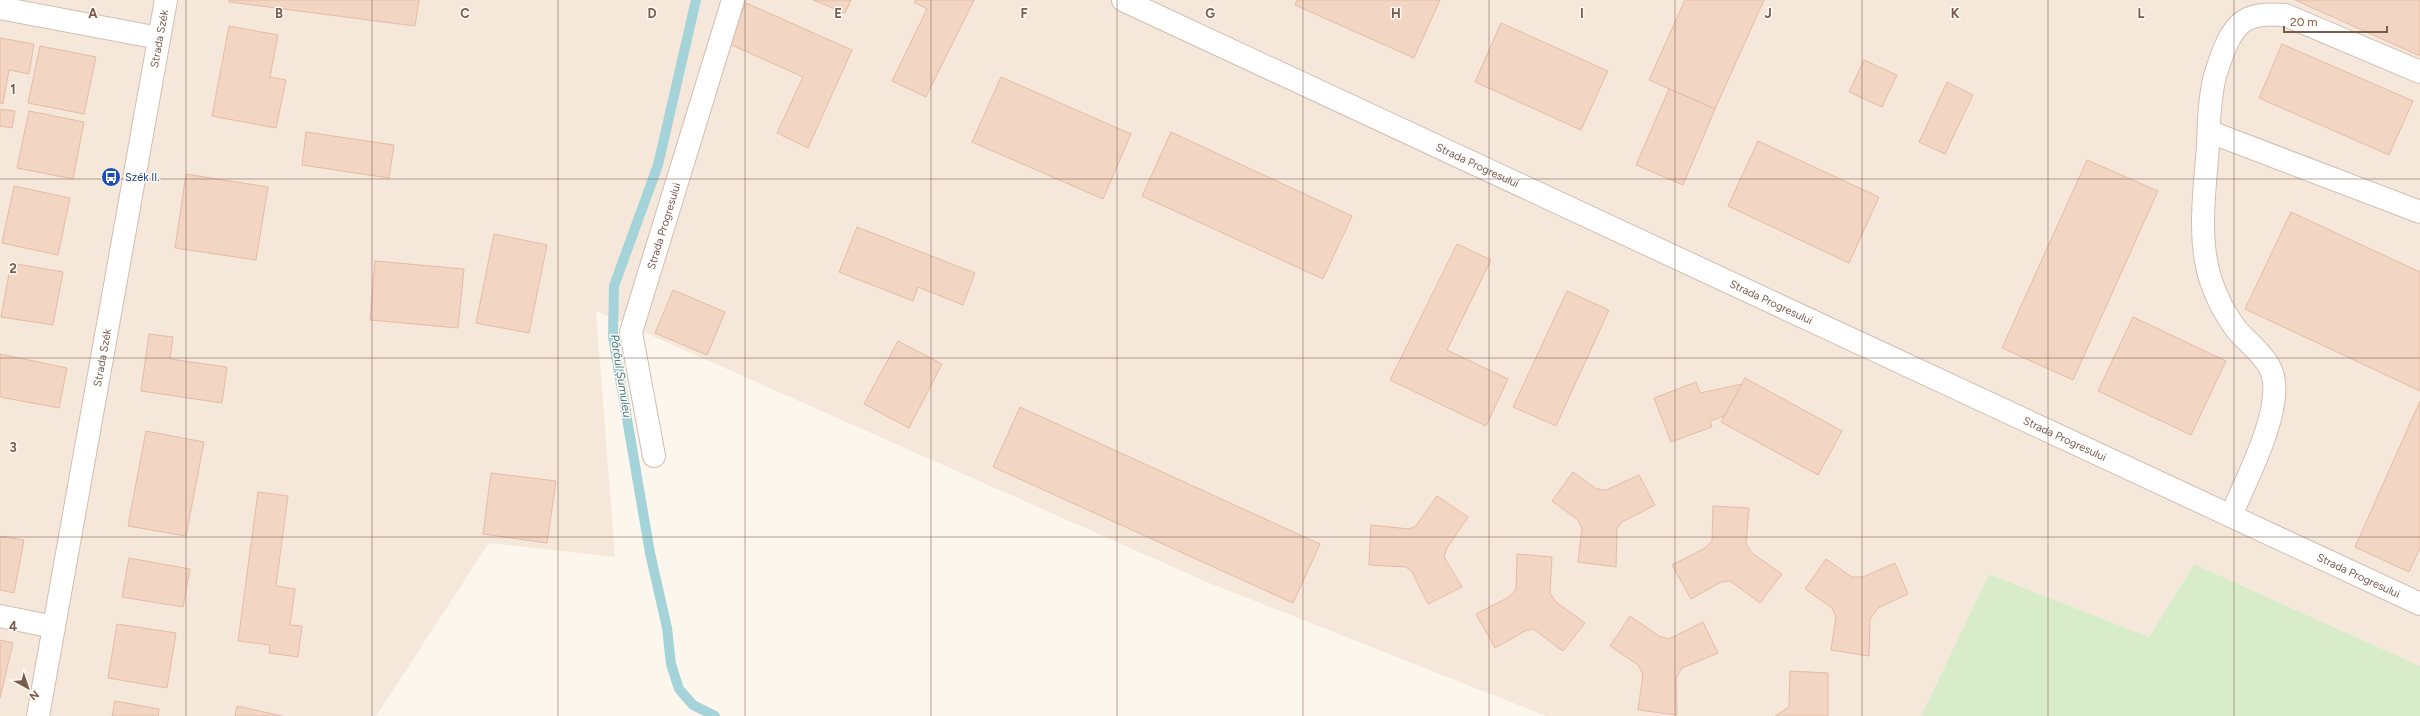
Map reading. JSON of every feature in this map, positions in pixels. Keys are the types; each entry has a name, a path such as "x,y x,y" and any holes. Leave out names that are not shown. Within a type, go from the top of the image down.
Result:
{"street":[{"name":"Strada Szék","path":"38,716 166,0"},
{"name":"Strada Progresului","path":"654,456 631,332 733,0"},
{"name":"Strada Progresului","path":"1123,0 2420,604"},
{"path":"0,8 159,38"},
{"path":"2231,516 2268,426 2274,381 2269,364 2237,330 2220,306 2210,279 2204,240 2208,134 2215,77 2227,43 2240,24 2253,16 2268,14 2285,15 2420,72"},
{"path":"2208,134 2218,134 2420,212"},
{"path":"0,616 54,627"}],"shaded area":[{"path":"0,0 2420,0 2420,666 2194,564 2149,637 1989,574 1921,716 1546,716 1209,583 596,311 615,557 489,543 376,716 0,716"}],"green space":[{"path":"2194,564 2420,666 2420,716 1921,716 1989,574 2149,637"}],"building":[{"path":"229,0 419,0 415,26 229,2"},
{"path":"813,0 851,0 845,13"},
{"path":"916,0 974,0 926,97 892,81 927,9 914,2"},
{"path":"1297,0 1440,0 1414,58 1295,5"},
{"path":"1685,0 1764,0 1715,109 1649,80"},
{"path":"2295,0 2420,0 2420,56"},
{"path":"746,3 852,50 808,148 777,133 803,77 727,43"},
{"path":"1501,23 1608,71 1581,130 1475,82"},
{"path":"229,26 278,35 270,77 286,80 276,128 212,116"},
{"path":"0,38 34,44 29,74 9,70 3,104 0,103"},
{"path":"2282,44 2413,101 2389,155 2259,98"},
{"path":"40,46 96,57 84,114 28,103"},
{"path":"1864,60 1897,75 1882,107 1849,92"},
{"path":"1001,77 1131,134 1103,199 972,142"},
{"path":"1947,82 1973,95 1945,154 1919,142"},
{"path":"1669,89 1715,109 1683,185 1636,165"},
{"path":"0,109 15,111 12,128 0,126"},
{"path":"29,111 84,122 73,179 17,168"},
{"path":"306,132 394,145 389,178 302,165"},
{"path":"1171,132 1352,216 1323,279 1142,196"},
{"path":"1758,141 1879,197 1849,263 1728,206"},
{"path":"2087,160 2158,191 2073,380 2002,348"},
{"path":"186,174 268,187 256,260 175,248"},
{"path":"14,186 70,198 58,255 2,243"},
{"path":"2291,212 2420,272 2420,391 2245,309"},
{"path":"857,227 975,273 963,305 918,287 913,301 839,272"},
{"path":"494,234 547,245 529,333 476,323"},
{"path":"1457,244 1491,260 1447,350 1508,379 1486,426 1390,380"},
{"path":"375,261 464,269 458,328 370,320"},
{"path":"11,263 63,272 53,325 1,317"},
{"path":"673,290 725,312 707,355 655,333"},
{"path":"1567,291 1609,310 1556,426 1513,407"},
{"path":"2133,317 2226,361 2191,435 2098,391"},
{"path":"149,334 173,337 170,359 227,367 222,403 141,391"},
{"path":"898,341 942,364 909,428 864,404"},
{"path":"0,354 67,368 59,408 0,397"},
{"path":"1745,378 1842,431 1818,475 1721,422"},
{"path":"1696,382 1700,393 1742,384 1724,416 1710,421 1712,427 1671,442 1654,398"},
{"path":"2420,401 2420,548 2409,572 2355,547"},
{"path":"1020,407 1320,544 1293,603 993,467"},
{"path":"146,431 204,442 186,536 128,526"},
{"path":"1573,472 1597,489 1606,490 1639,475 1655,505 1622,522 1617,528 1616,567 1578,562 1582,528 1578,520 1552,501"},
{"path":"491,473 556,481 547,543 483,534"},
{"path":"258,492 288,496 276,586 295,589 290,625 302,626 298,657 269,653 270,645 238,641"},
{"path":"1437,496 1468,517 1447,548 1444,557 1462,587 1428,604 1412,572 1406,567 1369,565 1371,525 1409,529 1416,526"},
{"path":"1713,506 1749,508 1746,544 1752,553 1782,574 1760,603 1730,581 1721,582 1691,599 1672,565 1705,548 1712,541"},
{"path":"0,536 24,540 14,593 0,590"},
{"path":"1517,554 1552,557 1550,593 1556,602 1585,623 1563,651 1533,629 1525,631 1495,648 1476,614 1509,597 1516,589"},
{"path":"129,558 190,569 183,607 122,597"},
{"path":"1826,559 1852,577 1863,577 1895,563 1908,594 1878,608 1870,619 1869,656 1831,650 1836,617 1832,608 1805,589"},
{"path":"1630,616 1659,636 1669,639 1703,622 1718,653 1682,668 1676,678 1677,715 1638,710 1643,674 1638,665 1610,646"},
{"path":"117,624 176,633 167,688 108,678"},
{"path":"0,640 13,643 0,698"},
{"path":"1790,671 1828,673 1828,716 1775,716 1789,707"},
{"path":"115,701 159,709 158,716 112,716"},
{"path":"237,706 282,716 235,716"}],"waterway":[{"name":"Pârâul Șumuleu","path":"696,0 658,165 614,286 613,337 650,553 667,628 671,664 679,689 693,705 715,716"}],"place":[{"name":"Szék II.","path":"111,177"}]}
